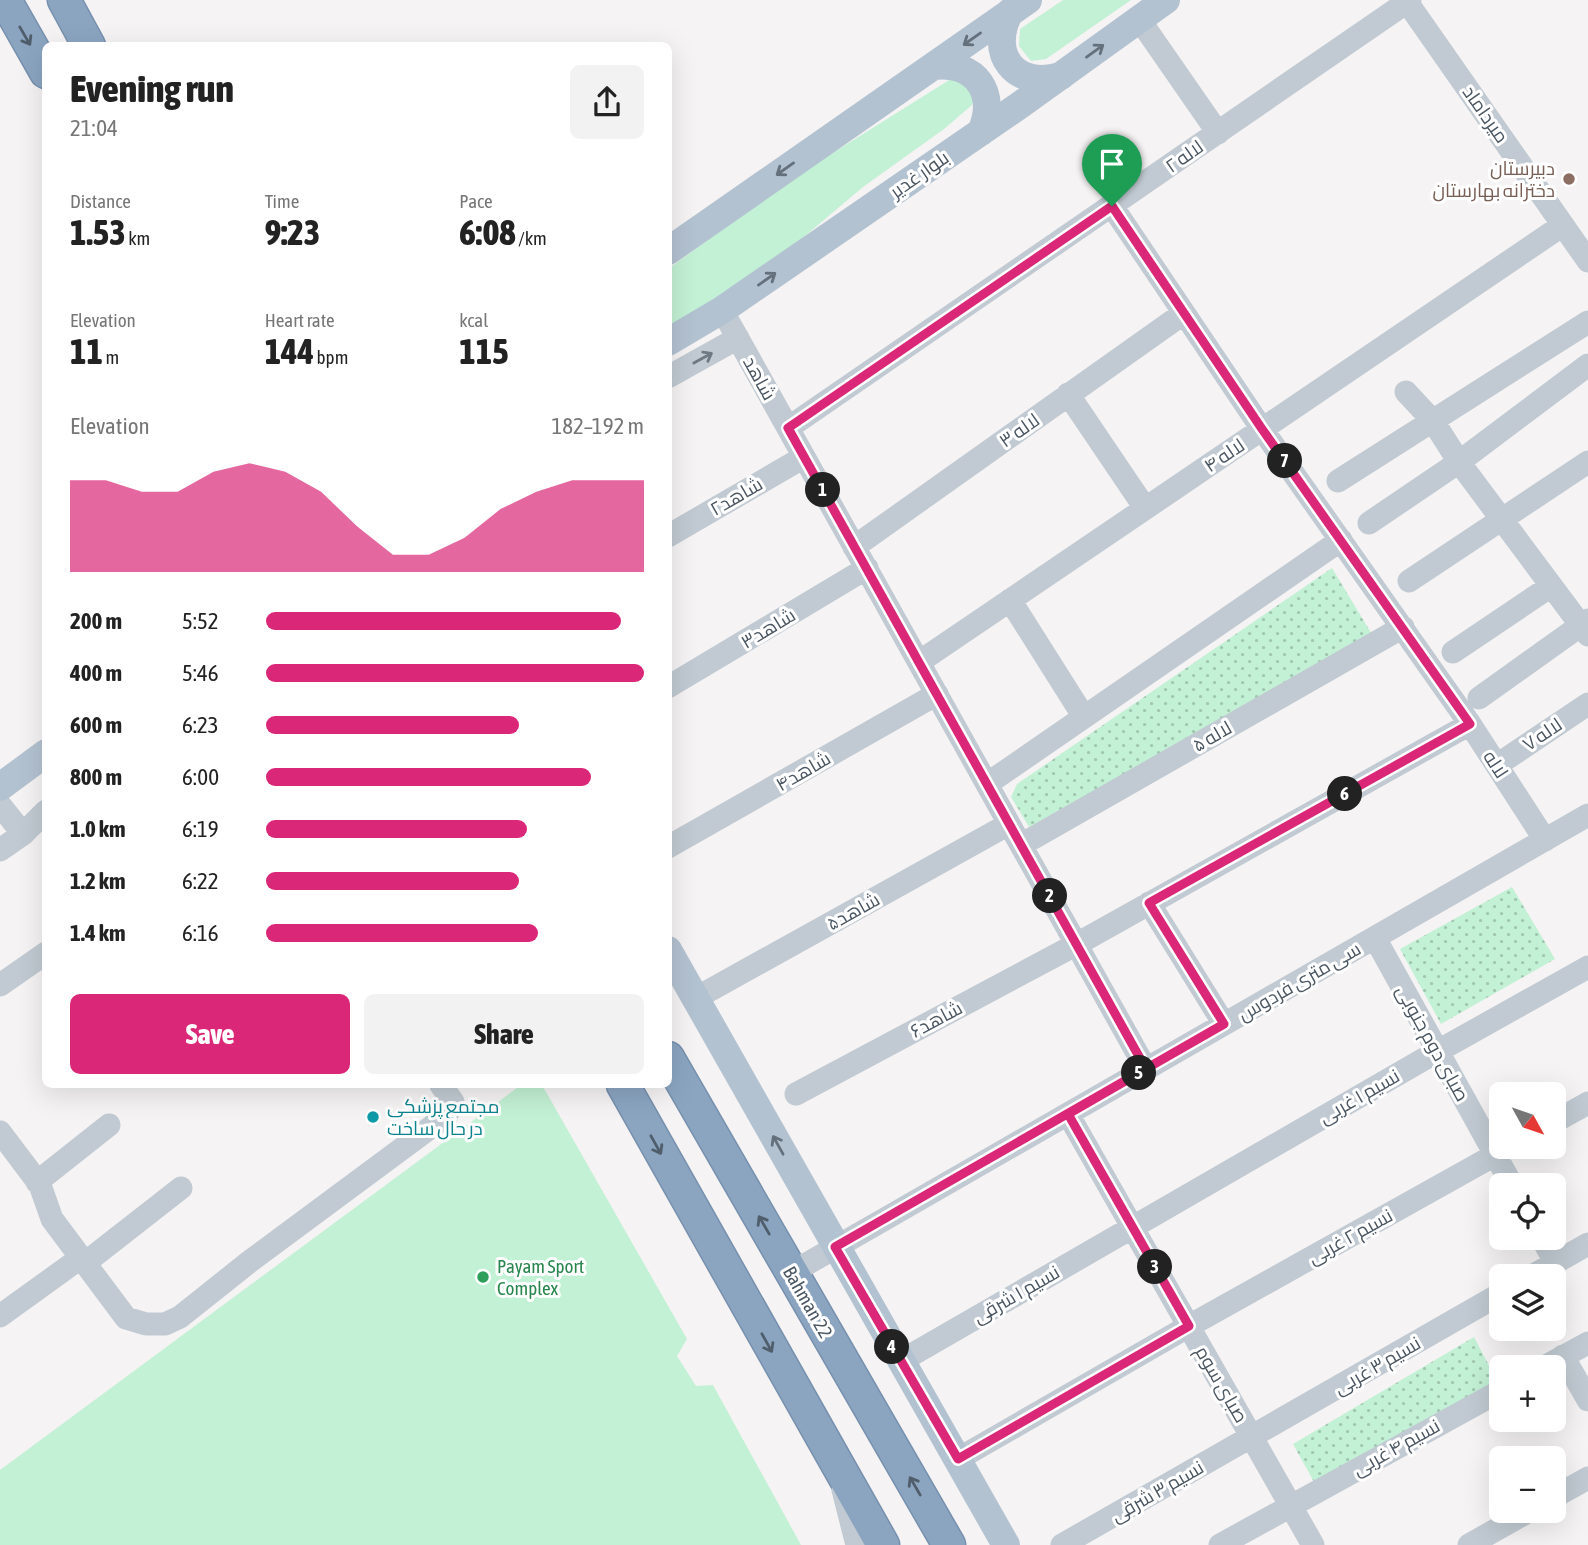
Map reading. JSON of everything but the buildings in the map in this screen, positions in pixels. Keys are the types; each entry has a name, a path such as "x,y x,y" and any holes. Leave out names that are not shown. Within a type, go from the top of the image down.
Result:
{"highway":[{"path":"5,0 42,65"},
{"path":"64,0 87,42"},
{"name":"Bahman 22","path":"672,1065 949,1545"},
{"path":"625,1088 883,1545"}],"main road":[{"name":"بلوار غدیر","path":"672,340 722,310 981,132 1166,0"},
{"path":"672,248 1019,6"},
{"path":"1019,6 1003,25 1000,39 1009,65 1020,74 1033,79 1047,80 1061,76"},
{"path":"934,66 948,64 963,68 975,76 984,89 988,103 987,118 981,132"},
{"path":"0,787 42,756"},
{"path":"672,957 1006,1545"}],"street":[{"name":"لاله ۲","path":"788,428 1409,1"},
{"name":"میرداماد","path":"1409,1 1588,261"},
{"path":"1139,19 1218,133"},
{"name":"لاله","path":"1112,206 1262,429 1470,724 1545,840"},
{"name":"لاله ۴","path":"919,662 1563,225"},
{"name":"شاهد","path":"722,310 1146,1069"},
{"name":"لاله ۳","path":"854,547 1184,313"},
{"path":"1338,481 1588,322"},
{"path":"672,375 738,338"},
{"path":"1369,523 1459,462 1588,365"},
{"path":"1406,392 1433,421 1459,462 1551,586 1585,627 1479,698"},
{"path":"1068,394 1145,508"},
{"name":"شاهد۲","path":"672,534 804,457"},
{"path":"1409,581 1588,462"},
{"path":"987,784 1341,540"},
{"name":"شاهد۳","path":"672,685 867,568"},
{"path":"1453,652 1551,586"},
{"path":"1010,600 1084,717"},
{"name":"لاله ۵","path":"1021,845 1403,627"},
{"name":"شاهد۴","path":"672,846 937,694"},
{"name":"لاله ۷","path":"1497,765 1588,704"},
{"name":"شاهد۶","path":"796,1094 1077,944 1470,724"},
{"path":"0,805 23,834"},
{"path":"0,850 23,834 42,815"},
{"name":"سی متری فردوس","path":"791,1273 1587,817"},
{"name":"شاهد۵","path":"696,999 1009,824"},
{"path":"1149,903 1224,1024"},
{"name":"صبای دوم جنوبی","path":"1375,937 1438,1051 1489,1129"},
{"path":"0,985 42,956"},
{"name":"نسیم ۱ غربی","path":"1132,1226 1588,967"},
{"path":"0,1132 37,1182 52,1219 79,1264 126,1318 146,1324 165,1324 180,1317 249,1262 446,1116 453,1102 443,1088"},
{"path":"1566,1115 1588,1103"},
{"name":"صبای سوم","path":"1068,1114 1313,1545"},
{"path":"37,1182 109,1125"},
{"name":"نسیم ۲ غربی","path":"958,1459 1489,1158"},
{"path":"0,1316 79,1264 181,1188"},
{"name":"نسیم ۱ شرقی","path":"901,1361 1132,1226"},
{"path":"1552,1264 1588,1244"},
{"path":"1548,1250 1555,1262"},
{"name":"نسیم ۳ غربی","path":"1252,1437 1489,1300"},
{"path":"1566,1355 1588,1343"},
{"path":"1566,1376 1588,1400"},
{"name":"نسیم ۴ غربی","path":"1220,1545 1290,1504 1489,1397"},
{"name":"نسیم ۳ شرقی","path":"1062,1545 1252,1437"},
{"path":"837,1466 857,1545"},
{"path":"1566,1490 1588,1478"},
{"path":"1469,1545 1508,1523"}],"green space":[{"path":"1063,0 1131,0 1046,59 1031,61 1019,46 1020,29"},
{"path":"954,77 977,91 972,105 944,129 863,187 748,284 672,329 672,266 796,176"},
{"path":"1332,568 1373,636 1029,827 1011,797 1017,784"},
{"path":"1512,887 1555,959 1441,1024 1400,949"},
{"path":"517,1088 544,1088 687,1339 677,1356 696,1386 713,1385 801,1545 0,1545 0,1470"},
{"path":"1474,1337 1489,1366 1489,1385 1314,1482 1293,1444"}],"place":[{"name":"دبیرستان دخترانه بهارستان","path":"1569,179"},
{"name":"مجتمع پزشکی در حال ساخت","path":"373,1117"},
{"name":"Payam Sport Complex","path":"483,1277"}],"route":[{"path":"1112,206 788,428 1146,1069 1068,1114 1189,1326 958,1459 835,1247 1146,1069 1224,1024 1149,903 1470,724 1262,429 1112,206"}]}
